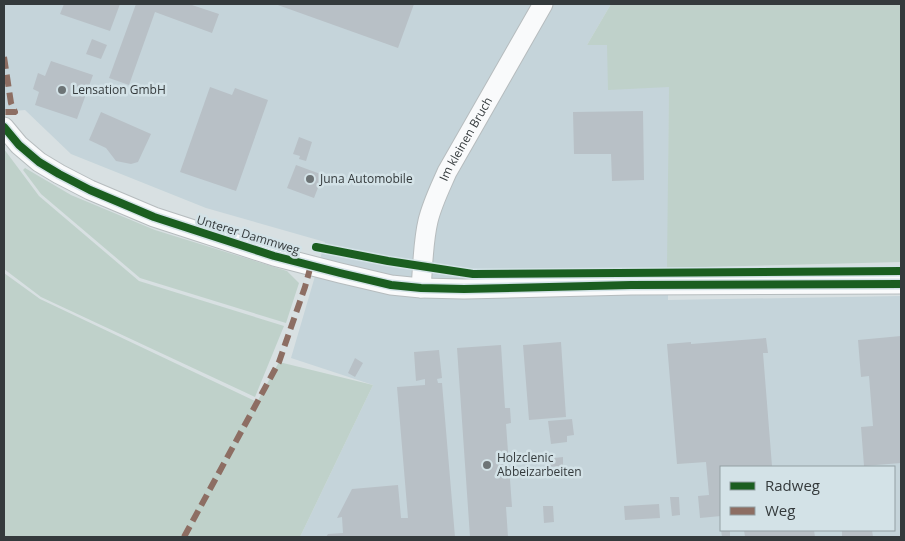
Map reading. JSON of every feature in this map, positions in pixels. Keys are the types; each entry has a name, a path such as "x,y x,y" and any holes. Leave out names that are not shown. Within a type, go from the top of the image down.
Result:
{"street":[{"name":"Im kleinen Bruch","path":"421,288 428,220 446,172 543,4"},
{"name":"Unterer Dammweg","path":"4,127 19,145 52,170 90,190 154,217 283,258 391,285 464,289 631,285 901,284"}],"shaded area":[{"path":"4,4 611,4 587,45 607,45 669,87 668,300 901,296 901,537 300,537 373,385 291,358 325,242 206,208 71,154 25,110 4,112"},
{"path":"611,4 901,4 901,262 667,268 669,87 608,90 607,45 587,45"},
{"path":"4,149 39,196 139,281 284,326 255,397 41,297 4,269"},
{"path":"25,168 71,195 155,230 287,271 299,283 286,323 140,278 41,194 23,170"},
{"path":"4,273 40,299 257,402 279,362 373,385 300,537 4,537"}],"building":[{"path":"64,4 120,4 110,31 60,14"},
{"path":"136,4 189,4 219,14 212,33 155,12 129,85 109,78"},
{"path":"275,4 414,4 398,48"},
{"path":"92,39 107,45 101,59 86,54"},
{"name":"Lensation GmbH","path":"51,61 93,75 77,119 35,105 39,92 33,89 38,73 45,76"},
{"path":"210,87 232,95 235,88 268,100 236,191 180,172"},
{"path":"643,111 644,180 612,181 611,154 574,154 573,112"},
{"path":"101,112 151,134 138,162 131,164 116,161 106,148 89,140"},
{"path":"299,137 312,142 306,161 299,159 300,156 293,154"},
{"path":"296,165 323,175 314,198 287,188"},
{"path":"901,336 901,463 864,466 861,427 873,426 869,376 861,377 858,340"},
{"path":"766,338 768,353 763,353 772,466 720,466 720,516 700,518 698,496 709,495 706,462 677,464 667,344 691,342 691,344"},
{"path":"561,342 566,417 529,420 523,345"},
{"name":"Holzclenic Abbeizarbeiten","path":"501,345 505,408 510,408 511,423 506,424 512,507 506,507 508,537 470,537 457,348"},
{"path":"439,350 442,378 437,379 438,383 442,383 455,537 326,537 328,534 343,533 342,517 337,518 352,489 398,485 401,518 408,518 397,387 425,385 425,379 416,381 414,352"},
{"path":"355,358 363,363 355,377 348,373"},
{"path":"572,419 574,435 567,436 567,442 551,444 548,421"},
{"path":"563,457 563,466 545,467 545,459"},
{"path":"670,497 679,497 680,515 672,516"},
{"path":"659,504 660,518 625,520 624,506"},
{"path":"543,506 553,506 554,522 544,523"},
{"path":"721,531 730,531 730,537 722,537"},
{"path":"744,531 814,531 815,537 745,537"},
{"path":"842,531 872,531 873,537 842,537"}],"marked path":[{"path":"4,57 11,103 15,112 4,112"},
{"path":"184,537 279,362 311,265"}],"cycle path":[{"path":"4,127 19,145 39,162 90,190 154,217 274,256 391,285 464,289 631,285 901,284"},
{"path":"316,247 388,261 473,274 901,271"}],"place":[{"name":"Lensation GmbH","path":"62,90"},
{"name":"Juna Automobile","path":"310,179"},
{"name":"Holzclenic Abbeizarbeiten","path":"487,465"}]}
